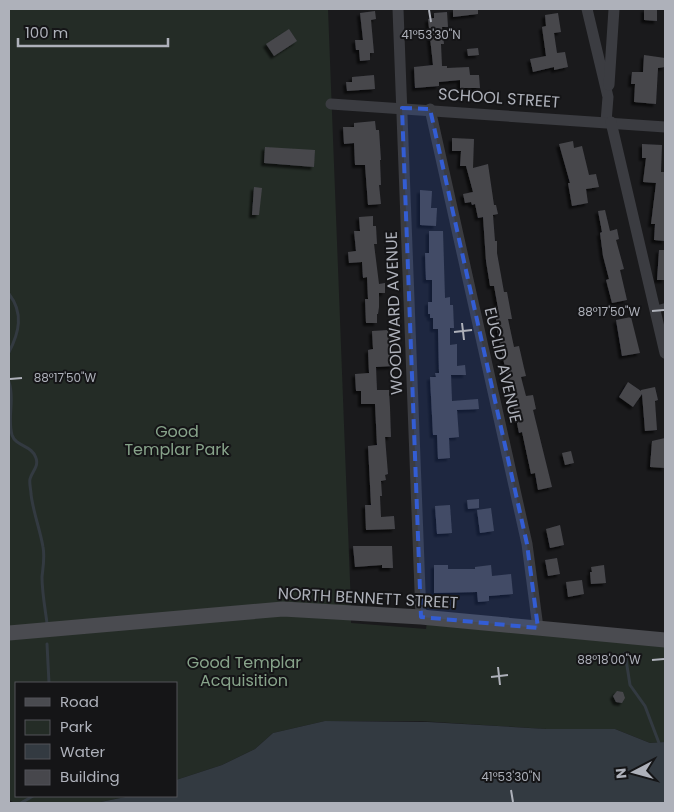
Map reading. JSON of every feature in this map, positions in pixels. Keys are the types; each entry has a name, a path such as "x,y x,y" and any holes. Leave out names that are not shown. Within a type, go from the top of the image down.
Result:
{"main road":[{"name":"NORTH BENNETT STREET","path":"9,633 283,609 421,617 665,640"}],"street":[{"name":"WOODWARD AVENUE","path":"398,9 421,617"},
{"path":"587,9 608,97"},
{"path":"614,9 608,122 660,308 665,353"},
{"name":"SCHOOL STREET","path":"331,104 665,127"},
{"name":"EUCLID AVENUE","path":"430,110 527,544 538,628"}],"highlighted area":[{"path":"402,108 430,109 527,544 538,628 421,617"}],"green space":[{"name":"Good Templar Park","path":"9,9 328,9 351,623 426,629 427,622 665,645 665,742 650,743 615,729 546,729 420,721 325,721 273,733 255,749 222,765 178,779 178,682 15,682 15,797 125,797 96,803 15,803 9,800"}],"water":[{"path":"325,721 428,722 546,729 615,729 650,743 665,742 665,803 96,803 125,797 178,797 178,779 222,765 255,749 273,733"}],"building":[{"path":"453,9 478,9 478,14 453,17"},
{"path":"644,9 657,9 657,21 644,20"},
{"path":"375,11 376,19 371,20 374,53 370,53 370,60 360,61 359,50 356,50 355,40 363,40 360,13"},
{"path":"447,12 448,27 442,27 444,44 441,44 442,66 447,66 447,68 469,67 470,75 479,75 480,88 460,88 460,80 439,82 439,86 415,88 414,67 433,65 428,19 434,18 434,13"},
{"path":"558,13 561,32 554,33 557,53 565,52 568,67 554,70 554,67 533,72 530,59 546,56 542,27 546,26 545,15"},
{"path":"289,29 297,41 274,56 266,44"},
{"path":"478,48 479,55 468,56 467,49"},
{"path":"644,55 665,58 665,67 658,68 656,104 634,102 635,84 631,84 632,72 643,72"},
{"path":"374,75 375,89 347,91 346,82 352,82 352,77"},
{"path":"375,121 376,130 379,130 381,204 368,205 365,165 355,165 354,143 344,144 343,127 354,127 354,123"},
{"path":"452,138 474,139 473,168 488,164 494,205 496,205 498,214 493,215 495,241 497,241 497,253 504,292 507,292 512,319 508,319 514,347 519,346 526,376 521,377 526,396 533,395 536,409 533,410 552,487 538,490 535,473 531,474 522,432 519,433 497,330 494,309 498,308 494,286 490,286 483,217 478,218 475,204 472,205 471,202 465,203 463,194 473,192 466,166 460,166 461,151 452,151"},
{"path":"573,141 574,148 582,146 589,175 596,174 599,187 586,189 588,203 572,206 568,183 570,183 559,144"},
{"path":"642,144 662,145 661,172 665,172 665,241 654,240 655,224 651,224 656,183 643,182 646,158 642,158"},
{"path":"265,147 315,150 314,167 264,163"},
{"path":"254,187 262,188 259,215 252,215"},
{"path":"420,190 432,191 431,208 437,208 436,226 420,225"},
{"path":"605,210 610,231 617,229 619,239 616,240 624,269 620,270 627,300 612,303 606,280 609,279 603,256 600,233 602,232 598,211"},
{"path":"373,216 373,226 376,226 377,244 374,244 379,284 385,283 385,293 379,293 377,323 366,323 365,299 368,299 367,277 363,278 362,262 349,263 348,252 356,251 354,231 360,231 359,217"},
{"path":"429,231 443,231 445,298 450,297 450,305 453,305 454,328 450,328 450,345 457,344 457,366 465,365 466,375 451,375 452,401 478,399 479,409 457,410 459,437 449,438 450,458 438,459 437,435 433,435 430,377 436,377 435,373 439,373 438,329 433,329 433,318 430,318 430,314 428,314 428,302 432,302 432,280 426,280 425,253 429,253"},
{"path":"659,250 665,250 665,280 657,280"},
{"path":"631,317 640,353 622,356 616,320"},
{"path":"388,330 389,347 392,347 393,366 376,367 377,390 389,390 391,437 385,437 388,474 385,475 386,480 381,481 382,496 380,496 381,517 394,516 395,529 366,530 365,505 371,505 368,446 377,445 375,404 361,404 361,391 356,391 355,374 369,373 368,350 373,349 372,331"},
{"path":"628,382 641,391 655,387 658,400 655,401 657,430 645,431 642,394 633,407 619,397"},
{"path":"665,438 665,468 650,467 652,441"},
{"path":"571,451 574,463 565,465 562,453"},
{"path":"479,499 479,508 468,509 467,500"},
{"path":"450,505 452,533 437,534 435,506"},
{"path":"491,508 494,531 480,533 477,510"},
{"path":"560,525 564,545 550,548 546,529"},
{"path":"353,546 392,546 393,568 382,568 382,565 355,567"},
{"path":"557,558 560,574 548,576 545,560"},
{"path":"434,565 448,565 448,569 475,569 475,567 491,565 492,576 511,574 513,594 489,596 489,601 478,602 477,592 434,593"},
{"path":"604,565 606,583 591,584 591,567"},
{"path":"582,580 584,594 568,597 566,582"},
{"path":"617,691 623,692 625,698 622,703 616,702 613,696"}],"waterway":[{"path":"9,294 17,308 18,316 17,330 9,352"},
{"path":"9,382 11,388 10,422 12,435 17,442 34,454 37,461 30,482 33,507 44,551 42,583 47,623"},
{"path":"47,644 49,682"},
{"path":"625,653 630,685 645,706 659,743"},
{"path":"21,803 31,797"}],"park label":[{"name":"Good Templar Acquisition","path":"244,671"}]}
